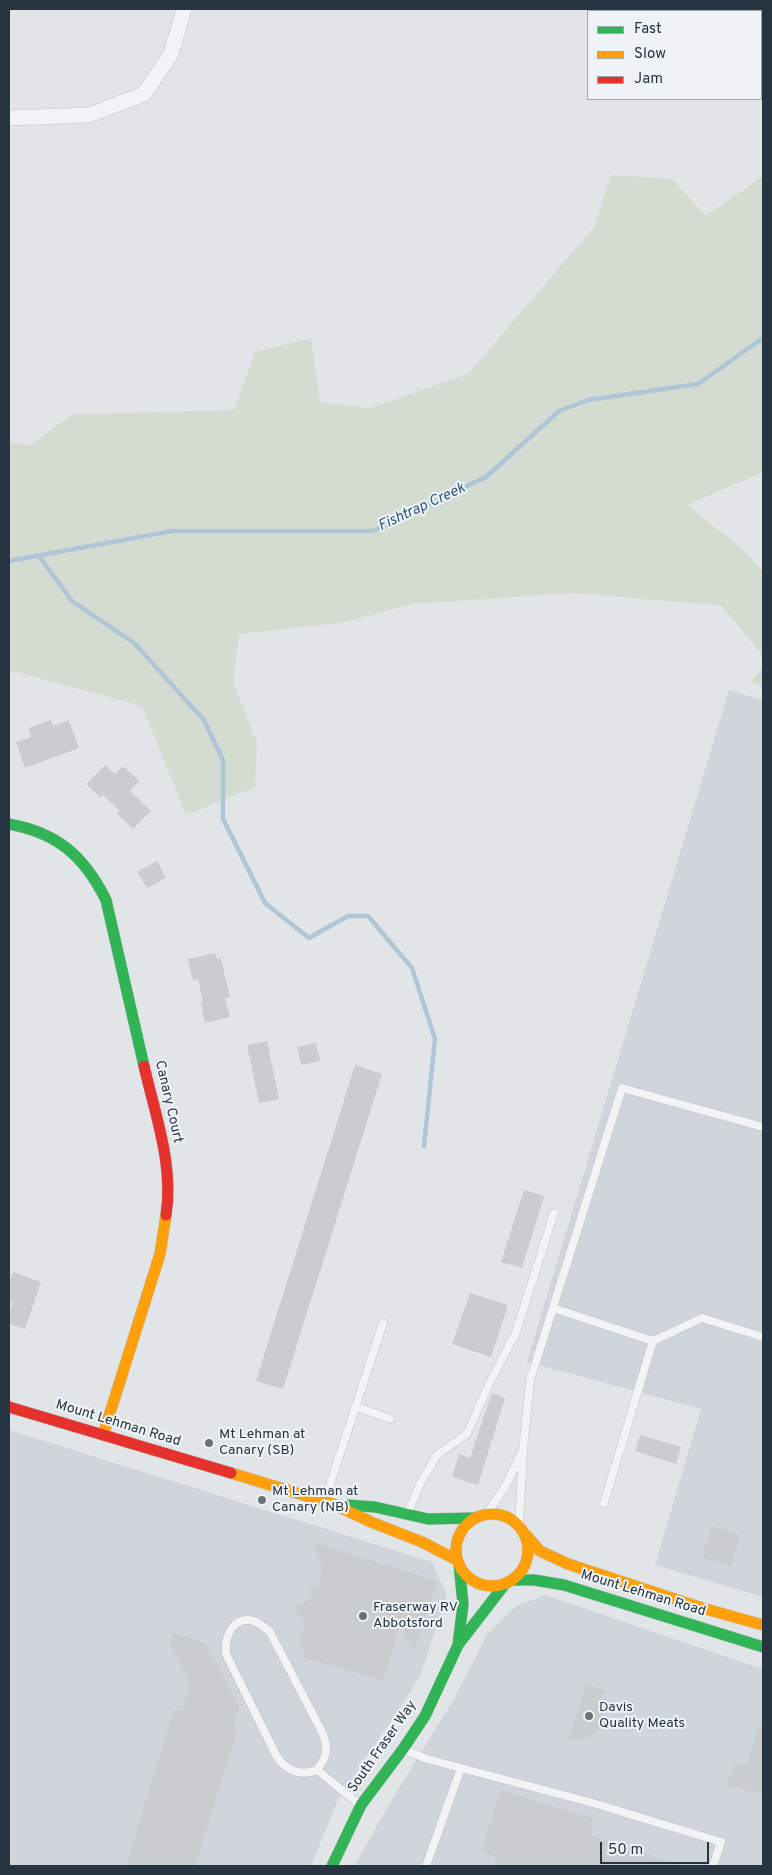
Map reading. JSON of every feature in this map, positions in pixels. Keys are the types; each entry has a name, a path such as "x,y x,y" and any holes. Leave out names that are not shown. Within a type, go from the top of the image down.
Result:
{"main road":[{"name":"Canary Court","path":"9,824 26,826 40,831 66,845 86,866 100,886 106,900 166,1162 168,1203 160,1254 102,1436"},
{"name":"Mount Lehman Road","path":"9,1407 329,1503 371,1522 415,1538 458,1562"},
{"name":"Mount Lehman Road","path":"329,1503 374,1507 428,1520 475,1518"},
{"path":"487,1514 499,1514 510,1518 523,1530 529,1547 528,1558 523,1569 509,1582 494,1587 482,1585 471,1580 462,1571 458,1562 456,1547 459,1536 466,1525 475,1518 487,1514"},
{"name":"Mount Lehman Road","path":"523,1530 540,1551 568,1564 702,1608 763,1625"},
{"name":"South Fraser Way","path":"458,1562 463,1604 458,1646"},
{"name":"Mount Lehman Road","path":"509,1582 534,1580 564,1585 763,1647"},
{"name":"South Fraser Way","path":"332,1866 361,1805 425,1716 458,1646 509,1582"}],"street":[{"path":"9,118 89,115 144,94 171,54 184,9"}],"lane":[{"path":"523,1530 523,1450 530,1381 622,1088 763,1127"},
{"path":"407,1515 419,1486 437,1455 467,1434 488,1386 516,1332 554,1213"},
{"path":"553,1308 653,1341 702,1318 763,1337"},
{"path":"329,1503 383,1323"},
{"path":"604,1503 653,1341"},
{"path":"357,1407 390,1419"},
{"path":"487,1514 506,1485 523,1450"},
{"path":"244,1620 254,1621 270,1632 322,1732 327,1747 324,1759 316,1770 303,1774 281,1763 228,1660 225,1645 226,1637 233,1627 244,1620"},
{"path":"403,1749 461,1768 593,1803 721,1842 713,1866"},
{"path":"426,1866 461,1768"},
{"path":"316,1770 361,1805"}],"shaded area":[{"path":"611,175 672,179 706,216 763,176 763,472 687,505 745,551 763,572 763,656 722,606 575,593 412,604 342,623 239,634 233,682 257,743 255,787 186,815 142,706 9,670 9,442 30,445 73,414 234,410 255,352 311,338 320,402 370,408 468,374 594,227"},
{"path":"763,666 763,686 751,682"},
{"path":"729,690 763,700 763,1597 655,1565 701,1409 527,1362"},
{"path":"9,1430 432,1562 447,1595 420,1677 337,1802 311,1866 9,1866"},
{"path":"545,1595 763,1669 763,1866 354,1866 391,1801 454,1699 487,1634 516,1606"}],"building":[{"path":"51,720 53,726 69,720 79,748 25,768 16,742 31,737 28,728"},
{"path":"105,765 115,774 123,766 139,781 130,791 151,811 133,829 117,814 120,811 103,795 100,797 86,784"},
{"path":"157,861 166,878 147,888 137,872"},
{"path":"215,953 217,959 221,958 230,998 225,998 230,1017 205,1023 198,979 193,981 188,959"},
{"path":"267,1041 279,1099 259,1103 247,1045"},
{"path":"316,1043 320,1061 301,1065 297,1047"},
{"path":"355,1065 382,1074 283,1389 256,1381"},
{"path":"524,1190 544,1196 522,1268 501,1262"},
{"path":"13,1272 41,1282 25,1329 9,1324 9,1314 13,1303 9,1301 9,1284"},
{"path":"470,1293 508,1305 491,1357 452,1344"},
{"path":"492,1393 505,1398 478,1485 452,1477 459,1454 470,1458"},
{"path":"640,1435 681,1447 676,1464 635,1451"},
{"path":"712,1526 740,1534 731,1566 702,1557"},
{"name":"Fraserway RV Abbotsford","path":"312,1542 437,1581 414,1652 400,1625 383,1681 302,1657 304,1649 299,1642 305,1625 295,1607 312,1598 308,1590 318,1585 323,1567"},
{"path":"174,1633 205,1643 239,1707 233,1727 238,1728 195,1866 126,1866 174,1709 182,1711 190,1684 170,1644"},
{"name":"Davis Quality Meats","path":"587,1684 605,1690 602,1698 607,1700 597,1734 592,1733 590,1739 583,1737 581,1742 569,1738"},
{"path":"760,1722 763,1723 763,1795 727,1785 734,1764 747,1765"},
{"path":"501,1790 594,1819 589,1835 678,1864 678,1866 494,1866 497,1857 481,1852"}],"waterway":[{"name":"Fishtrap Creek","path":"9,561 172,531 373,531 486,477 559,411 588,400 698,384 763,338"},
{"path":"39,556 72,601 134,643 204,720 223,760 223,819 265,903 309,938 348,916 368,916 412,968 435,1039 424,1146"}],"traffic: fast":[{"path":"9,824 42,833 55,840 79,859 98,884 106,900 144,1066"},
{"path":"346,1505 375,1507 428,1519 475,1518"},
{"path":"458,1645 463,1604 459,1564"},
{"path":"512,1580 534,1580 564,1585 763,1647"},
{"path":"332,1866 361,1805 425,1716 458,1645 505,1584"}],"traffic: slow":[{"path":"103,1435 160,1254 166,1215"},
{"path":"231,1473 333,1504 371,1522 422,1542 457,1560"},
{"path":"492,1514 506,1517 518,1524 525,1536 528,1550 525,1564 518,1576 506,1583 492,1586 478,1583 466,1576 459,1564 456,1550 459,1536 466,1524 478,1517 492,1514"},
{"path":"526,1535 540,1551 568,1564 702,1608 763,1625"}],"traffic: jam":[{"path":"144,1066 158,1121 165,1159 168,1196 166,1215"},
{"path":"9,1407 231,1473"}],"place":[{"name":"Mt Lehman at Canary (SB)","path":"209,1443"},
{"name":"Mt Lehman at Canary (NB)","path":"262,1500"},
{"name":"Fraserway RV Abbotsford","path":"363,1616"},
{"name":"Davis Quality Meats","path":"589,1716"}]}
